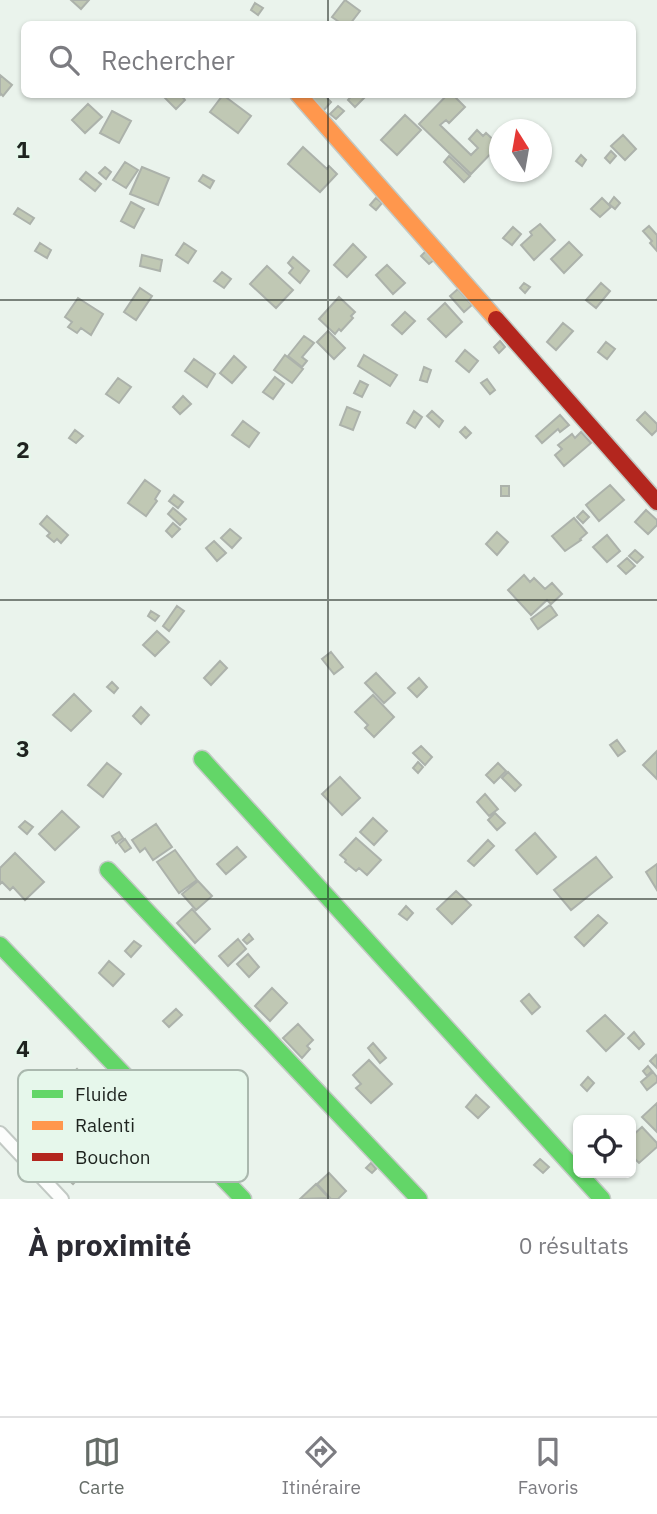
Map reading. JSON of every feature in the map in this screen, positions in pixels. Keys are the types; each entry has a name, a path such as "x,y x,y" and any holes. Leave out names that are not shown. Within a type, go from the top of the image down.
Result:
{"street":[{"path":"302,98 657,502"},
{"path":"202,759 602,1199"},
{"path":"108,870 419,1199"},
{"path":"0,945 120,1070"},
{"path":"0,1133 18,1152"},
{"path":"46,1182 62,1199"},
{"path":"227,1182 243,1199"}],"building":[{"path":"71,0 89,0 81,9"},
{"path":"345,0 360,11 352,21 338,21 332,17"},
{"path":"255,3 263,8 258,15 251,10"},
{"path":"0,75 12,85 3,96 0,95"},
{"path":"165,98 183,98 185,100 176,109"},
{"path":"221,98 227,98 251,116 238,133 210,112"},
{"path":"310,98 327,98 331,102 323,111"},
{"path":"350,98 364,98 355,107 348,100"},
{"path":"444,98 456,98 465,107 449,123 446,120 440,125 471,155 478,148 469,139 477,130 483,136 486,133 489,136 489,155 471,174 419,124"},
{"path":"88,104 102,117 85,133 72,120"},
{"path":"338,106 344,111 336,119 330,114"},
{"path":"112,111 131,121 119,143 100,133"},
{"path":"405,115 421,130 397,155 381,140"},
{"path":"623,135 636,149 625,160 611,146"},
{"path":"303,147 327,169 329,166 337,174 320,192 288,164"},
{"path":"611,151 616,156 610,163 605,158"},
{"path":"581,155 586,160 582,166 576,161"},
{"path":"449,156 470,176 464,182 444,162"},
{"path":"125,162 138,170 126,188 113,180"},
{"path":"105,167 111,172 106,179 99,173"},
{"path":"142,167 169,178 158,205 130,194"},
{"path":"86,172 101,184 95,191 80,179"},
{"path":"203,175 214,181 210,188 199,181"},
{"path":"614,197 620,203 615,209 609,204"},
{"path":"376,198 382,203 376,210 370,205"},
{"path":"602,198 611,207 600,217 591,209"},
{"path":"131,202 144,209 134,228 121,221"},
{"path":"18,208 34,218 30,224 14,214"},
{"path":"540,224 555,240 534,260 521,245"},
{"path":"649,226 657,235 657,251 643,231"},
{"path":"513,227 521,234 512,245 503,238"},
{"path":"569,242 582,255 564,273 551,259"},
{"path":"40,243 51,250 47,258 35,251"},
{"path":"184,243 196,251 188,263 176,255"},
{"path":"353,244 366,257 347,277 334,265"},
{"path":"426,251 434,260 429,264 421,256"},
{"path":"142,255 162,260 160,271 140,266"},
{"path":"293,257 309,271 300,283 289,273 293,268 288,263"},
{"path":"387,265 405,283 393,294 376,275"},
{"path":"267,266 293,290 276,308 250,284"},
{"path":"222,272 231,279 224,288 214,281"},
{"path":"524,283 530,287 525,293 520,288"},
{"path":"601,283 610,291 596,308 586,300"},
{"path":"140,288 152,296 136,320 124,312"},
{"path":"458,289 472,305 464,312 450,296"},
{"path":"339,297 355,312 351,316 353,318 335,334 319,319"},
{"path":"78,298 103,314 91,335 81,328 77,333 68,327 72,322 65,317"},
{"path":"445,303 462,322 446,337 428,319"},
{"path":"405,312 415,321 402,334 392,325"},
{"path":"563,323 573,331 556,350 547,342"},
{"path":"328,331 345,348 334,359 317,342"},
{"path":"304,336 314,343 302,357 307,361 302,367 288,356"},
{"path":"500,341 505,347 499,353 494,347"},
{"path":"606,342 615,349 607,359 598,352"},
{"path":"465,350 478,361 469,372 456,361"},
{"path":"285,355 303,369 292,383 274,370"},
{"path":"364,355 397,375 390,386 358,366"},
{"path":"234,356 246,367 232,383 220,373"},
{"path":"194,359 215,374 207,387 185,371"},
{"path":"424,367 431,370 427,382 420,380"},
{"path":"275,377 284,384 273,399 263,392"},
{"path":"118,378 131,387 119,403 106,394"},
{"path":"487,379 495,390 490,394 481,383"},
{"path":"360,381 368,385 362,397 354,393"},
{"path":"183,396 191,404 180,414 173,407"},
{"path":"347,407 360,412 353,430 340,425"},
{"path":"414,411 422,417 415,428 407,423"},
{"path":"432,411 443,421 439,427 427,416"},
{"path":"645,412 657,424 657,430 652,435 637,420"},
{"path":"560,415 569,425 560,432 558,429 542,443 536,436"},
{"path":"243,421 259,433 249,447 232,435"},
{"path":"465,427 471,433 466,438 460,432"},
{"path":"75,430 83,436 76,443 69,438"},
{"path":"581,432 591,443 564,466 555,455 562,449 558,445 572,434 575,438"},
{"path":"145,480 160,491 155,499 157,501 146,516 128,503"},
{"path":"610,485 624,500 599,521 586,505"},
{"path":"501,486 509,486 509,496 501,496"},
{"path":"174,495 183,502 178,508 169,501"},
{"path":"173,508 186,519 180,525 168,514"},
{"path":"646,510 657,520 657,525 648,534 635,522"},
{"path":"583,511 589,517 583,523 577,517"},
{"path":"47,516 68,535 61,543 57,539 54,542 47,536 50,533 40,524"},
{"path":"574,518 587,533 565,551 552,536"},
{"path":"173,523 180,529 172,537 166,531"},
{"path":"230,529 241,538 232,548 221,538"},
{"path":"497,532 508,542 497,555 486,544"},
{"path":"607,535 620,551 607,562 593,547"},
{"path":"214,541 226,553 217,561 206,548"},
{"path":"635,550 643,557 637,563 629,556"},
{"path":"627,558 635,566 626,574 618,566"},
{"path":"524,575 530,582 534,578 545,589 552,583 562,594 551,604 547,600 531,615 508,590"},
{"path":"550,605 557,615 538,629 531,619"},
{"path":"177,606 184,611 169,631 163,626"},
{"path":"151,611 159,616 155,621 148,616"},
{"path":"157,631 169,642 155,656 143,645"},
{"path":"331,652 343,667 334,674 322,659"},
{"path":"220,661 227,668 211,685 204,678"},
{"path":"376,673 395,693 384,703 365,683"},
{"path":"419,678 427,687 417,697 408,688"},
{"path":"112,682 118,688 114,693 107,687"},
{"path":"74,694 91,711 71,731 53,715"},
{"path":"373,695 394,717 374,737 365,728 368,725 355,712"},
{"path":"141,707 149,715 141,724 133,716"},
{"path":"617,740 625,751 618,756 610,745"},
{"path":"421,746 432,757 425,765 413,753"},
{"path":"657,751 657,779 643,765"},
{"path":"418,762 423,767 418,773 413,768"},
{"path":"107,763 121,774 103,797 88,785"},
{"path":"498,763 506,771 494,783 486,775"},
{"path":"508,772 521,785 515,791 502,778"},
{"path":"340,777 360,798 342,815 322,794"},
{"path":"485,794 498,809 489,816 477,802"},
{"path":"62,811 79,827 55,850 39,834"},
{"path":"495,813 505,823 497,830 488,820"},
{"path":"373,818 387,831 374,845 360,832"},
{"path":"25,821 33,827 27,834 19,827"},
{"path":"156,824 172,847 153,860 145,848 140,852 132,840"},
{"path":"119,832 123,838 116,843 112,836"},
{"path":"535,833 556,857 537,874 516,850"},
{"path":"356,838 381,860 367,875 359,868 356,871 340,855"},
{"path":"125,839 131,848 125,852 119,844"},
{"path":"488,840 494,846 474,866 468,861"},
{"path":"237,847 246,857 226,874 217,864"},
{"path":"175,850 197,880 179,893 157,862"},
{"path":"15,853 44,882 25,900 13,887 10,890 2,882 0,884 0,868"},
{"path":"596,857 612,877 571,910 554,890"},
{"path":"657,864 657,890 646,872"},
{"path":"198,881 212,896 196,910 182,894"},
{"path":"456,891 471,905 452,924 437,909"},
{"path":"406,906 413,913 407,920 399,914"},
{"path":"192,909 210,929 195,943 177,923"},
{"path":"598,915 607,923 584,946 575,937"},
{"path":"249,934 253,939 247,944 243,940"},
{"path":"238,939 246,949 228,966 219,956"},
{"path":"134,941 141,946 131,957 125,951"},
{"path":"248,954 259,967 249,977 237,964"},
{"path":"109,961 124,974 113,986 99,973"},
{"path":"272,988 287,1003 270,1021 255,1006"},
{"path":"529,994 540,1007 532,1014 521,1001"},
{"path":"176,1009 182,1015 169,1027 163,1021"},
{"path":"605,1015 624,1034 606,1051 587,1031"},
{"path":"298,1024 313,1040 307,1046 310,1049 302,1058 283,1038"},
{"path":"634,1032 644,1044 639,1049 628,1038"},
{"path":"373,1043 386,1058 380,1063 368,1048"},
{"path":"656,1055 657,1057 657,1068 650,1061"},
{"path":"369,1060 392,1084 371,1103 356,1088 361,1084 353,1075"},
{"path":"648,1066 652,1071 647,1076 643,1071"},
{"path":"653,1072 657,1082 647,1090 641,1082"},
{"path":"588,1077 594,1083 587,1091 581,1085"},
{"path":"476,1095 489,1107 478,1118 466,1107"},
{"path":"657,1103 657,1132 642,1117"},
{"path":"642,1127 657,1143 657,1147 639,1163 636,1160 636,1132"},
{"path":"540,1159 549,1167 543,1173 534,1165"},
{"path":"371,1163 376,1169 372,1173 366,1168"},
{"path":"329,1173 346,1191 338,1199 331,1199 317,1184"},
{"path":"316,1184 329,1198 300,1199"}],"traffic: fast":[{"path":"202,759 602,1199"},
{"path":"108,870 419,1199"},
{"path":"0,945 120,1070"},
{"path":"227,1182 243,1199"}],"traffic: slow":[{"path":"302,98 496,319"}],"traffic: jam":[{"path":"496,319 657,502"}]}
